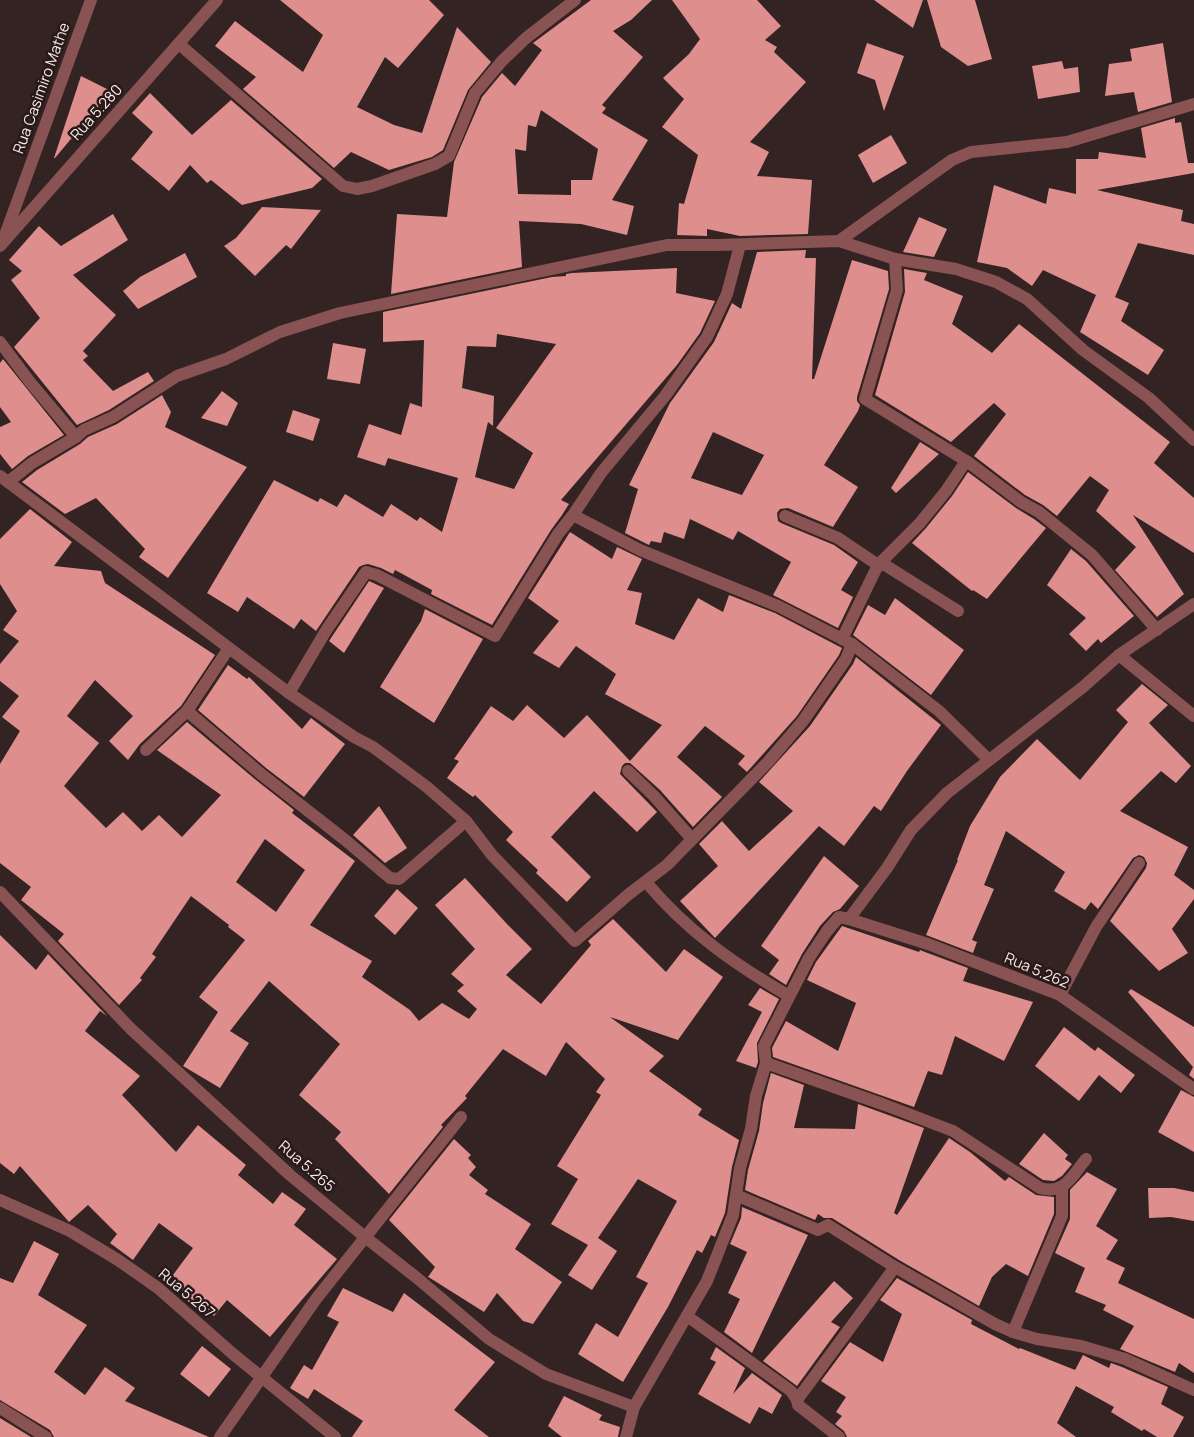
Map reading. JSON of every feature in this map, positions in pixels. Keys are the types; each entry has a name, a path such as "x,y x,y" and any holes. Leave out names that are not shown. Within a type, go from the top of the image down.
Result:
{"street":[{"name":"Rua Casimiro Mathe","path":"1,244 91,0"},
{"name":"Rua 5.280","path":"1,244 217,0"},
{"path":"179,44 343,186 357,189 372,186 435,164 449,156 475,94 502,61 526,38 574,0"},
{"path":"839,241 952,160 971,152 1067,142 1194,104"},
{"path":"966,461 946,491 920,523 878,566 847,641 846,659 803,722 768,762 667,865 629,894 575,941 492,855 466,821 427,787 373,747 354,737 289,693 4,479 76,437 84,430 112,417 177,376 226,359 280,332 340,313 667,246 839,241 895,259 956,269 996,282 1027,299 1083,350 1149,398 1194,440"},
{"path":"289,693 366,572 378,575 495,636 548,550 601,473 665,396 706,337 727,294 740,245"},
{"path":"895,259 897,290 865,399 966,461 1021,502 1039,512 1092,555 1156,630"},
{"path":"0,342 30,382 76,437"},
{"path":"573,514 640,550 778,606 847,641 939,711 989,760"},
{"path":"785,516 838,538 878,566 885,565 958,612"},
{"path":"626,1437 634,1407 707,1281 733,1215 740,1168 751,1129 756,1096 766,1063 764,1046 809,958 827,931 839,917 849,919 887,868 911,830 947,793 1083,687 1119,655 1194,604"},
{"path":"146,750 187,711 229,648"},
{"path":"1119,655 1194,716"},
{"path":"187,711 390,878 399,879 466,821"},
{"path":"628,771 654,796 692,839"},
{"path":"1060,995 1096,927 1139,863"},
{"path":"646,882 663,902 703,939 743,969 789,996"},
{"name":"Rua 5.265","path":"0,892 131,1028 290,1174 488,1339 546,1374 634,1407"},
{"name":"Rua 5.262","path":"849,919 928,944 1060,995 1194,1088"},
{"path":"766,1063 885,1104 952,1131 1040,1188 1050,1191 1062,1188 1086,1159"},
{"path":"220,1437 316,1299 461,1117"},
{"path":"1013,1332 1062,1216 1062,1188"},
{"path":"736,1195 818,1230 828,1225 894,1267 995,1324 1013,1332 1038,1339 1081,1346 1125,1359 1194,1390"},
{"name":"Rua 5.267","path":"0,1200 70,1231 118,1260 158,1288 261,1377 336,1437"},
{"path":"797,1400 894,1267"},
{"path":"687,1316 791,1391 798,1405 839,1437"},
{"path":"0,1408 46,1437"}],"building":[{"path":"280,0 429,0 444,15 398,68 385,57 357,107 394,125 422,133 457,27 491,62 468,90 443,150 432,157 389,170 351,152 334,168 243,89 256,77 215,46 235,21 303,72 323,35"},
{"path":"591,0 652,0 631,20 613,31 643,57 602,105 606,108 602,113 648,140 612,200 634,206 627,235 581,224 519,221 522,267 391,294 397,214 447,217 454,162 482,97 502,73 515,86 542,50 533,43","holes":["541,110 598,149 592,180 571,180 571,195 518,194 515,149 526,151 528,125 536,127"]},
{"path":"672,0 757,0 781,26 765,40 777,47 774,52 806,82 750,142 769,152 757,176 812,180 808,234 740,236 707,229 707,236 677,235 679,203 684,204 698,155 662,127 684,99 663,78 689,54 700,39"},
{"path":"874,0 923,0 913,28"},
{"path":"927,0 975,0 992,59 968,66 941,47"},
{"path":"867,43 904,56 884,111 875,80 857,73"},
{"path":"1163,43 1172,102 1138,112 1134,92 1105,96 1109,64 1132,61 1130,49"},
{"path":"1062,61 1064,69 1078,67 1080,92 1038,99 1032,66"},
{"path":"81,76 111,91 54,158"},
{"path":"150,93 192,135 231,100 322,179 312,188 242,205 211,180 207,183 190,165 169,191 131,159 153,132 132,113"},
{"path":"1175,118 1175,123 1181,122 1188,163 1194,163 1194,173 1097,190 1183,210 1181,221 1194,224 1194,255 1138,243 1115,297 1129,303 1121,321 1164,350 1148,375 1080,332 1096,295 1043,270 1032,286 1007,268 977,262 994,185 1046,204 1049,188 1076,194 1076,159 1098,159 1099,152 1146,158 1141,128"},
{"path":"891,135 907,163 873,183 858,155"},
{"path":"262,207 321,210 291,249 286,245 255,276 224,246 236,238"},
{"path":"113,214 128,240 73,275 116,315 83,351 88,356 83,360 113,391 148,372 154,381 109,410 77,425 14,347 40,318 11,280 22,271 9,260 39,226 61,246"},
{"path":"919,217 947,229 934,257 903,252"},
{"path":"806,250 805,258 816,258 812,379 814,379 852,260 888,271 889,289 857,397 860,405 824,465 858,487 833,527 788,508 780,509 777,513 778,521 781,523 834,545 858,562 841,590 853,597 838,628 773,595 791,562 738,531 733,540 690,519 684,539 664,532 661,543 651,541 649,545 625,533 638,489 629,485 670,403 714,342 732,303 741,309 757,252","holes":["713,432 764,455 742,495 691,478"]},
{"path":"185,253 197,277 138,309 123,291 140,277"},
{"path":"677,268 676,293 715,301 700,333 677,365 561,500 569,504 492,625 431,594 432,590 395,570 393,574 368,564 359,567 316,631 301,619 294,629 247,597 238,612 207,593 274,480 318,502 320,498 337,507 345,494 383,517 391,504 417,521 420,517 442,532 458,478 388,458 385,466 357,457 369,424 401,435 410,403 422,407 424,340 383,342 383,312 552,277 566,276 566,274","holes":["497,334 556,344 496,428 533,453 514,489 475,477 488,422 493,426 494,396 462,388 467,346 496,347"]},
{"path":"904,269 927,273 924,280 963,296 952,324 992,353 1019,324 1170,442 1154,463 1194,498 1194,553 1133,515 1184,594 1157,617 1115,570 1136,547 1096,511 1109,490 1090,476 1057,516 1043,505 1025,495 974,456 1006,414 994,403 951,442 875,395 905,292"},
{"path":"333,343 366,349 360,384 327,379"},
{"path":"3,359 64,435 28,456 12,469 0,454 0,427 11,422 0,407 0,363"},
{"path":"222,391 238,403 227,426 201,418"},
{"path":"162,395 171,412 165,427 247,467 168,578 139,557 145,549 96,498 65,514 22,482 88,437 117,424"},
{"path":"293,410 320,419 313,441 286,432"},
{"path":"920,442 939,454 896,493 891,488"},
{"path":"968,472 1046,528 987,599 972,591 912,543 952,496"},
{"path":"30,509 72,542 54,566 101,571 105,583 215,655 181,706 140,744 128,760 109,741 133,716 95,680 67,716 99,743 64,786 106,828 123,812 142,831 159,815 182,837 221,795 157,750 187,722 294,810 292,813 355,861 310,925 372,961 362,977 410,1010 419,1021 442,1003 469,1019 477,1009 457,991 464,985 451,974 475,949 435,905 465,878 532,949 506,975 541,1004 591,945 588,941 613,919 666,972 684,949 723,977 678,1040 610,1017 664,1056 649,1071 702,1109 698,1115 739,1140 732,1167 725,1213 715,1237 711,1235 702,1253 697,1250 668,1307 623,1382 578,1354 596,1323 618,1337 648,1283 636,1277 677,1201 638,1179 598,1238 617,1251 592,1290 568,1275 588,1245 551,1224 578,1179 557,1166 601,1095 596,1092 605,1079 566,1042 546,1076 503,1049 465,1096 467,1098 441,1125 443,1127 389,1194 335,1139 341,1132 299,1095 340,1044 269,981 230,1031 249,1043 220,1088 183,1066 218,1012 199,997 245,940 228,927 229,925 191,896 152,954 156,957 140,978 142,980 119,1005 58,941 64,934 21,900 31,887 0,863 0,764 20,731 2,717 19,696 0,681 0,664 19,641 3,630 17,611 0,584 0,539","holes":["265,839 305,870 276,912 236,882"]},
{"path":"570,532 612,559 617,547 642,559 627,590 642,593 635,624 674,640 698,598 723,612 729,595 775,613 842,648 797,716 747,772 738,764 745,756 705,726 677,757 722,797 693,827 660,790 630,763 625,763 622,766 620,774 657,812 637,832 594,791 551,837 591,877 567,902 536,873 538,870 506,840 513,832 475,795 473,797 447,778 459,761 454,759 491,706 513,721 527,705 564,738 587,715 630,761 662,725 605,694 616,674 576,646 559,668 533,653 559,621 528,598"},
{"path":"1071,549 1086,561 1134,616 1101,643 1098,639 1086,651 1069,634 1086,618 1047,585"},
{"path":"369,581 384,588 344,653 329,641"},
{"path":"895,598 964,650 931,695 853,635 868,605 885,615"},
{"path":"425,609 483,639 434,723 380,687 421,621"},
{"path":"856,657 941,725 907,771 881,811 874,806 844,846 819,826 715,938 680,901 718,866 699,844 722,821 749,851 793,811 759,782 810,726"},
{"path":"228,665 247,679 249,677 302,729 311,718 345,744 304,797 266,768 198,710"},
{"path":"1142,684 1168,705 1149,723 1191,766 1176,783 1161,771 1120,811 1188,847 1174,875 1194,890 1194,899 1172,929 1188,953 1159,971 1110,921 1146,868 1147,863 1144,857 1139,855 1133,858 1098,909 1091,902 1085,910 1054,891 1065,872 1006,831 984,885 994,889 972,940 977,942 973,953 926,935 958,860 970,826 1000,777 1037,739 1080,780 1128,722 1116,710"},
{"path":"379,806 407,848 385,863 353,835"},
{"path":"824,856 859,886 840,909 833,912 820,926 802,954 786,985 769,974 779,960 761,946"},
{"path":"397,889 418,908 395,935 374,916"},
{"path":"842,926 919,952 920,950 968,968 963,981 1033,1002 1004,1061 955,1036 942,1075 928,1071 914,1107 773,1057 772,1048 786,1021 838,1051 856,1003 807,980 816,962"},
{"path":"0,935 36,970 48,954 107,1016 100,1011 85,1031 140,1076 122,1095 176,1152 198,1125 246,1165 238,1175 273,1204 282,1192 306,1209 294,1225 337,1259 270,1337 227,1300 214,1316 167,1283 193,1248 159,1223 133,1260 110,1243 117,1234 88,1205 69,1222 20,1166 14,1174 0,1163"},
{"path":"760,988 779,999 757,1043 758,1062 756,1068 736,1061 762,1012 748,1005"},
{"path":"1131,989 1194,1027 1194,1079 1189,1075 1193,1067 1128,992"},
{"path":"1064,1027 1095,1051 1098,1047 1135,1075 1121,1093 1099,1075 1079,1101 1035,1066"},
{"path":"771,1073 804,1085 794,1128 855,1129 858,1104 924,1128 894,1213 897,1215 949,1138 970,1152 1005,1181 1009,1177 1036,1195 1054,1197 1054,1214 1028,1276 1006,1264 992,1277 979,1306 899,1260 832,1218 824,1218 818,1214 815,1220 745,1190"},
{"path":"1181,1090 1194,1097 1194,1152 1158,1132"},
{"path":"1044,1133 1068,1155 1065,1159 1072,1164 1062,1176 1054,1181 1043,1180 1019,1164"},
{"path":"454,1139 471,1155 468,1158 476,1167 469,1175 488,1190 485,1194 531,1224 515,1249 562,1282 533,1324 523,1321 497,1293 484,1312 428,1277 435,1267 389,1220"},
{"path":"1087,1172 1117,1189 1096,1226 1118,1240 1106,1259 1125,1268 1118,1283 1194,1319 1194,1373 1179,1363 1175,1372 1120,1349 1134,1326 1103,1310 1106,1305 1075,1292 1085,1268 1055,1253 1070,1219 1070,1190"},
{"path":"1148,1188 1174,1188 1194,1192 1194,1221 1171,1217 1149,1218"},
{"path":"742,1207 808,1235 752,1353 724,1332 740,1299 728,1293 747,1252 730,1244 741,1218"},
{"path":"34,1241 59,1254 38,1295 87,1325 54,1372 85,1395 105,1367 135,1388 125,1401 209,1437 54,1437 50,1430 0,1400 0,1278 13,1283"},
{"path":"897,1278 972,1320 971,1324 1019,1349 1075,1370 1083,1355 1109,1368 1111,1363 1168,1387 1161,1404 1184,1417 1173,1437 1157,1437 1144,1429 1142,1431 1111,1412 1114,1407 1076,1386 1057,1423 1076,1437 847,1437 844,1431 835,1424 842,1416 836,1412 846,1397 821,1381 850,1342 883,1362 902,1314 880,1300"},
{"path":"834,1281 853,1298 831,1322 840,1327 797,1386 763,1361"},
{"path":"343,1288 393,1312 404,1293 495,1362 454,1410 489,1437 352,1437 363,1421 314,1389 308,1399 290,1388 304,1365 312,1370 339,1322 327,1316"},
{"path":"202,1346 231,1369 209,1397 180,1374"},
{"path":"716,1347 745,1368 733,1394 752,1373 782,1395 772,1414 759,1407 750,1424 698,1394 716,1362 710,1359"},
{"path":"564,1396 602,1415 599,1420 620,1427 618,1437 562,1437 548,1426"},
{"path":"0,1418 31,1437 0,1437"}]}
